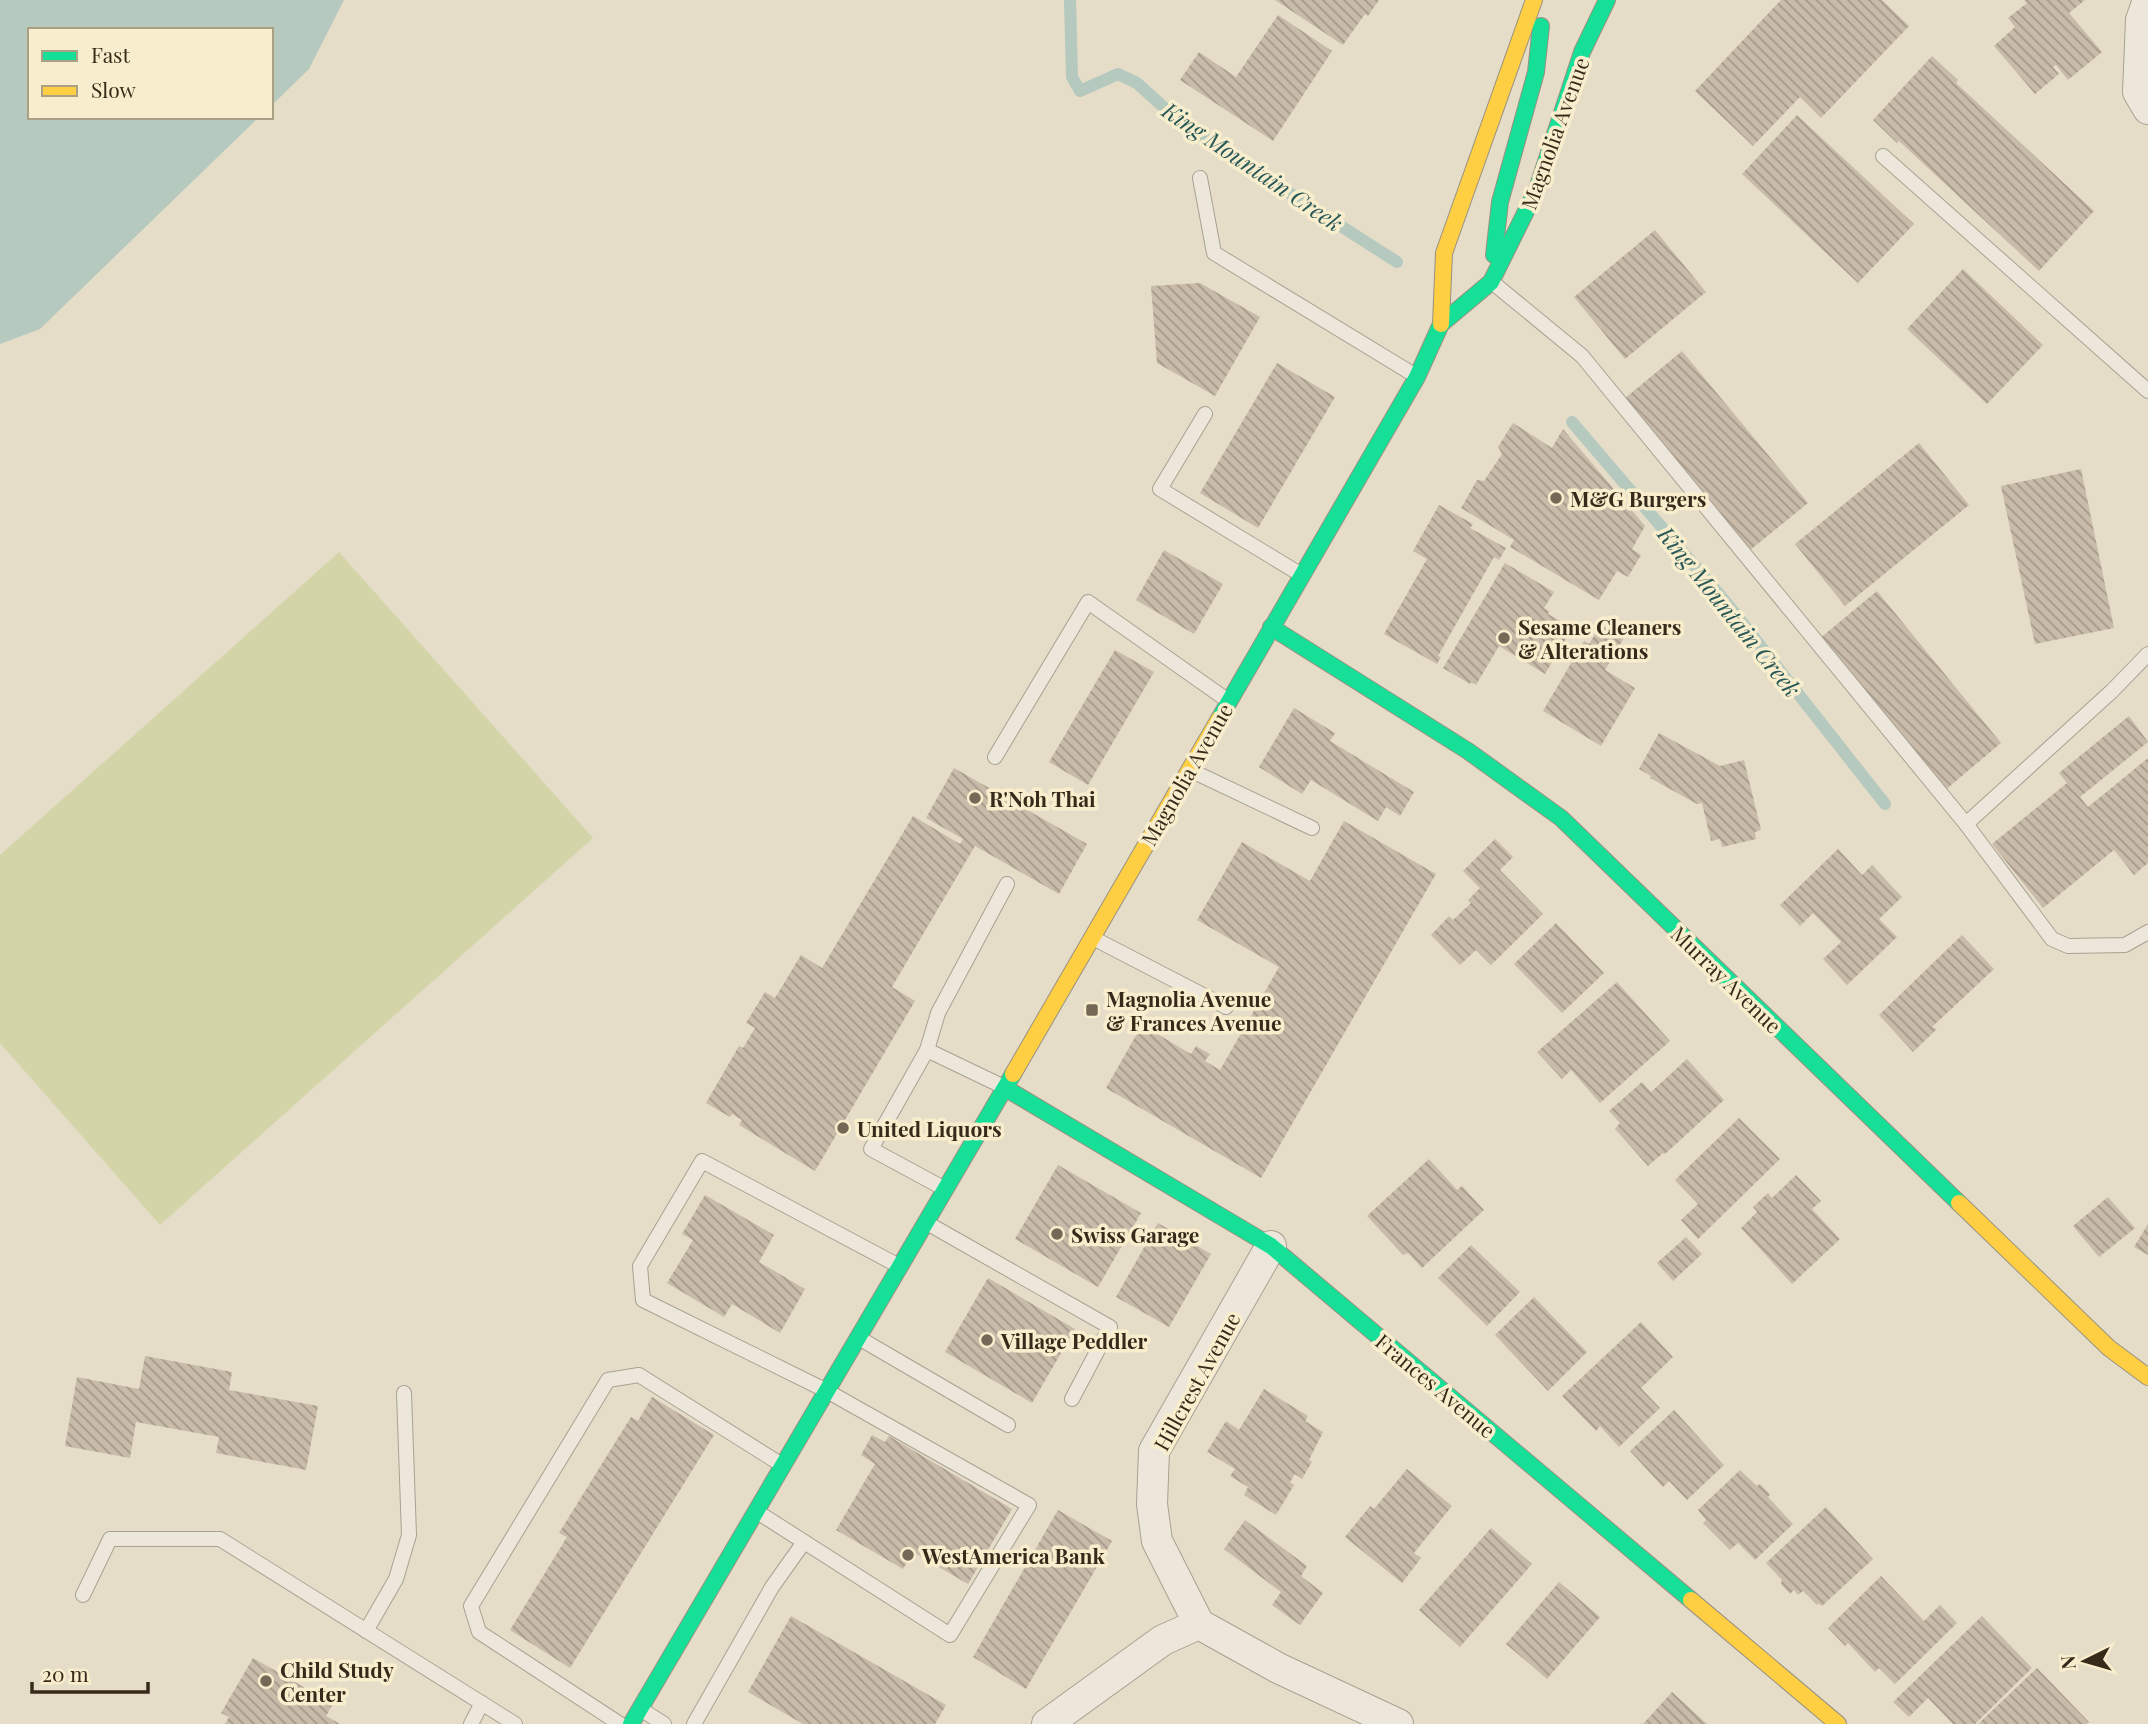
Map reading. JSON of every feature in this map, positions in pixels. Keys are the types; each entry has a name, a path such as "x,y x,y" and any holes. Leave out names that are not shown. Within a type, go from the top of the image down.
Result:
{"main road":[{"name":"Magnolia Avenue","path":"631,1724 1005,1088 1417,377 1441,324 1444,253 1534,0"},
{"path":"1491,282 1500,202 1536,72 1544,0"},
{"name":"Magnolia Avenue","path":"1441,324 1491,282 1537,189 1582,52 1607,0"},
{"name":"Murray Avenue","path":"1271,627 1468,751 1561,818 2099,1338 2148,1377"},
{"name":"Frances Avenue","path":"1005,1088 1271,1246 1838,1724"}],"street":[{"path":"2148,0 2141,20 2138,92 2148,109"},
{"name":"Hillcrest Avenue","path":"1199,1624 1157,1541 1152,1504 1154,1451 1271,1246"},
{"path":"1046,1724 1163,1640 1199,1624 1278,1668 1398,1724"}],"lane":[{"path":"1883,156 2148,391"},
{"path":"1200,178 1214,253 1417,377"},
{"path":"1491,282 1582,356 1966,824 2052,939 2068,946 2125,945 2148,932"},
{"path":"1205,414 1160,489 1301,575"},
{"path":"995,757 1088,602 1228,701"},
{"path":"1966,824 2112,691 2148,654"},
{"path":"1189,770 1312,828"},
{"path":"945,1189 871,1149 927,1049 938,1013 1007,884"},
{"path":"1092,937 1226,1007"},
{"path":"927,1049 1005,1088"},
{"path":"756,1511 950,1635 1029,1505 827,1391 643,1300 640,1266 702,1161 900,1266"},
{"path":"926,1222 1110,1327 1072,1399"},
{"path":"858,1338 1008,1425"},
{"path":"620,1724 479,1632 471,1606 608,1380 639,1375 783,1465"},
{"path":"366,1631 396,1578 409,1535 404,1393"},
{"path":"83,1595 110,1539 220,1539 516,1724"},
{"path":"694,1724 772,1587 804,1542"},
{"path":"471,1724 482,1703"},
{"path":"638,1709 664,1724"}],"green space":[{"path":"339,552 593,838 160,1225 0,1043 0,855"}],"shaded area":[{"path":"0,0 344,0 309,69 273,104 273,28 28,28 28,119 257,119 40,329 0,344"}],"building":[{"path":"1275,0 1379,0 1368,16 1365,14 1343,45"},
{"path":"1781,0 1882,0 1909,26 1821,118 1800,97 1753,146 1695,91"},
{"path":"2024,0 2085,0 2069,13 2102,52 2068,80 2056,65 2053,67 2059,74 2035,94 1994,46 2015,27 2008,18 2027,3"},
{"path":"1278,15 1332,51 1273,141 1180,80 1199,52 1236,77"},
{"path":"1932,56 1958,80 1956,83 2094,211 2039,271 1873,120"},
{"path":"1797,115 1914,224 1858,283 1742,174"},
{"path":"1655,230 1706,292 1625,359 1574,297"},
{"path":"1963,269 2043,345 1987,404 1907,329"},
{"path":"1200,283 1260,317 1215,396 1157,363 1151,286"},
{"path":"1682,351 1808,503 1749,551 1624,399"},
{"path":"1277,363 1335,397 1258,528 1200,493"},
{"path":"1513,423 1552,448 1563,429 1645,526 1632,549 1641,555 1628,577 1617,571 1599,600 1510,547 1514,540 1461,508 1477,480 1484,481 1502,454 1498,447"},
{"path":"1919,443 1969,505 1845,606 1795,544"},
{"path":"2081,469 2114,628 2035,644 2001,486"},
{"path":"1439,505 1473,524 1470,528 1506,548 1499,560 1494,557 1438,656 1441,657 1437,664 1384,634 1427,559 1413,551"},
{"path":"1164,550 1223,584 1194,634 1136,600"},
{"path":"1505,563 1554,592 1544,608 1549,611 1548,614 1572,628 1564,642 1568,644 1561,655 1558,652 1545,674 1499,646 1476,685 1471,682 1470,684 1443,668"},
{"path":"1877,591 2001,743 1944,791 1819,639"},
{"path":"1601,625 1624,638 1605,670 1635,688 1601,746 1543,711 1584,641 1589,644"},
{"path":"1115,650 1154,672 1088,785 1049,762"},
{"path":"1294,708 1335,733 1330,741 1414,792 1400,816 1386,807 1378,821 1311,780 1302,794 1259,767"},
{"path":"2129,716 2148,742 2080,797 2088,807 2148,758 2148,863 2134,875 2114,850 2043,908 1992,844 2067,783 2059,773"},
{"path":"1659,733 1720,766 1744,760 1761,830 1755,832 1756,839 1722,847 1720,839 1711,841 1702,803 1697,804 1639,769"},
{"path":"954,768 1087,844 1059,894 975,846 892,987 915,1001 815,1171 739,1125 742,1120 732,1114 730,1117 706,1103 739,1046 743,1048 755,1028 746,1023 765,992 775,998 801,955 822,968 913,816 960,844 963,839 926,818"},
{"path":"1344,821 1436,874 1261,1178 1106,1088 1142,1025 1191,1054 1196,1046 1210,1054 1205,1061 1220,1070 1279,967 1197,920 1242,842 1310,881"},
{"path":"1495,839 1513,857 1500,870 1543,914 1491,965 1476,950 1460,965 1431,935 1449,916 1453,920 1471,903 1468,900 1480,888 1463,871"},
{"path":"1838,849 1862,875 1872,865 1902,897 1879,919 1897,937 1847,985 1823,959 1841,942 1813,913 1800,926 1780,905"},
{"path":"1556,923 1604,973 1562,1013 1514,964"},
{"path":"1962,935 1994,969 1932,1027 1937,1029 1913,1052 1879,1015"},
{"path":"1617,982 1670,1041 1600,1103 1571,1070 1562,1079 1537,1052"},
{"path":"1687,1059 1724,1100 1648,1166 1615,1129 1620,1123 1609,1111 1642,1082 1651,1092"},
{"path":"1739,1118 1780,1159 1698,1239 1681,1220 1698,1204 1675,1180"},
{"path":"1429,1159 1457,1190 1462,1186 1484,1210 1422,1268 1408,1253 1403,1255 1367,1216"},
{"path":"1058,1165 1141,1213 1098,1287 1015,1239"},
{"path":"1796,1175 1821,1201 1812,1209 1840,1239 1792,1284 1741,1228 1757,1212 1753,1207 1768,1193 1772,1198"},
{"path":"705,1195 774,1235 759,1262 805,1289 780,1333 732,1304 724,1317 667,1283 693,1240 682,1234"},
{"path":"2108,1197 2135,1228 2099,1257 2073,1226"},
{"path":"1158,1223 1211,1254 1169,1327 1116,1297"},
{"path":"2148,1224 2148,1255 2134,1247"},
{"path":"1686,1237 1702,1254 1673,1281 1657,1263"},
{"path":"1471,1245 1520,1292 1487,1326 1438,1278"},
{"path":"988,1278 1075,1329 1032,1403 945,1352"},
{"path":"1534,1297 1587,1352 1548,1391 1495,1335"},
{"path":"1641,1322 1673,1357 1641,1388 1660,1408 1619,1447 1600,1426 1596,1431 1562,1396"},
{"path":"145,1356 232,1372 229,1390 318,1406 306,1470 216,1453 219,1437 136,1422 130,1458 65,1446 77,1377 139,1389"},
{"path":"1264,1389 1308,1416 1305,1421 1323,1432 1309,1460 1312,1462 1302,1479 1295,1474 1290,1482 1294,1485 1276,1515 1244,1495 1248,1487 1230,1476 1235,1469 1207,1452 1226,1421 1239,1430"},
{"path":"652,1397 714,1435 570,1668 510,1630 567,1537 559,1533 631,1417 638,1421"},
{"path":"1674,1410 1724,1465 1687,1500 1669,1481 1663,1487 1630,1451"},
{"path":"872,1435 885,1442 889,1436 1012,1509 968,1584 913,1552 903,1569 836,1530 875,1464 861,1455"},
{"path":"1407,1469 1452,1506 1414,1553 1421,1558 1402,1583 1345,1537 1370,1506 1374,1509"},
{"path":"1740,1470 1770,1494 1768,1497 1793,1524 1755,1560 1738,1543 1730,1550 1703,1523 1706,1520 1698,1510"},
{"path":"1826,1507 1873,1559 1822,1606 1818,1603 1817,1605 1803,1591 1798,1595 1794,1590 1790,1594 1781,1584 1782,1580 1766,1563"},
{"path":"1058,1510 1112,1541 1026,1689 973,1657"},
{"path":"1245,1520 1307,1566 1301,1576 1323,1593 1300,1625 1272,1605 1281,1592 1224,1549"},
{"path":"1491,1528 1532,1564 1460,1647 1419,1610"},
{"path":"1881,1576 1924,1621 1940,1605 1957,1623 1895,1684 1879,1668 1875,1672 1848,1643 1845,1646 1828,1628"},
{"path":"1559,1582 1600,1617 1547,1679 1506,1644"},
{"path":"791,1616 946,1705 935,1724 803,1724 748,1692"},
{"path":"1982,1616 2032,1668 1975,1724 1953,1724 1928,1698 1909,1717 1893,1702"},
{"name":"Child Study Center","path":"253,1658 333,1704 326,1716 340,1724 225,1724 229,1717 221,1713"},
{"path":"2037,1668 2089,1722 2087,1724 1978,1724"},
{"path":"1672,1692 1707,1724 1643,1724"}],"waterway":[{"name":"King Mountain Creek","path":"1070,0 1072,77 1080,91 1118,74 1137,83 1183,125 1397,262"},
{"name":"King Mountain Creek","path":"1572,422 1729,606 1885,804"}],"traffic: fast":[{"path":"1219,719 1417,377 1441,324 1491,282 1537,189 1582,52 1607,0"},
{"path":"1494,255 1500,202 1536,72 1541,26"},
{"path":"1271,627 1468,751 1561,818 1959,1203"},
{"path":"631,1724 1013,1074"},
{"path":"1005,1088 1271,1246 1691,1600"}],"traffic: slow":[{"path":"1441,324 1444,253 1534,0"},
{"path":"1013,1074 1219,719"},
{"path":"1959,1203 2109,1348 2148,1377"},
{"path":"1691,1600 1838,1724"}],"place":[{"name":"M&G Burgers","path":"1556,498"},
{"name":"Sesame Cleaners & Alterations","path":"1504,638"},
{"name":"R'Noh Thai","path":"975,798"},
{"name":"Magnolia Avenue & Frances Avenue","path":"1092,1010"},
{"name":"United Liquors","path":"843,1128"},
{"name":"Swiss Garage","path":"1057,1234"},
{"name":"Village Peddler","path":"987,1340"},
{"name":"WestAmerica Bank","path":"908,1555"},
{"name":"Child Study Center","path":"266,1681"}]}
